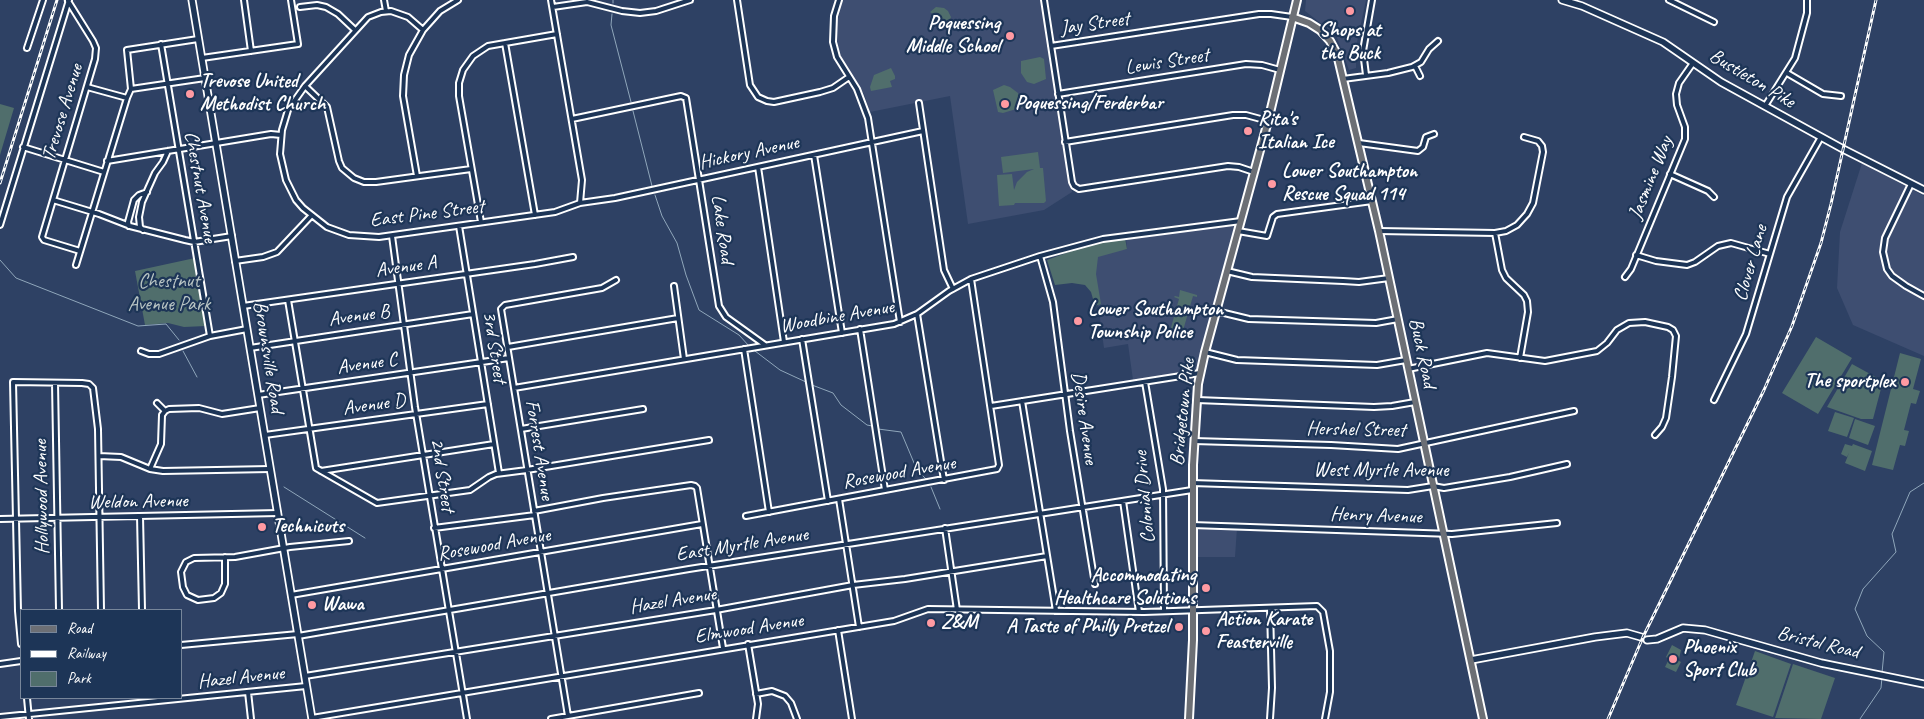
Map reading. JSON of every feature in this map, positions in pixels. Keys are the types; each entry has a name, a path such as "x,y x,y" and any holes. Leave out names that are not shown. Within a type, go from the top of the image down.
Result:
{"main road":[{"name":"Brownsville Road","path":"192,0 312,718"},
{"name":"Bridgetown Pike","path":"1189,719 1193,653 1192,486 1196,400 1200,373 1268,121 1297,0"},
{"name":"Bustleton Pike","path":"1562,0 1582,6 1651,36 1671,47 1721,82 1820,137 1924,190"},
{"name":"Buck Road","path":"1292,18 1314,26 1330,41 1337,54 1379,231 1483,719"},
{"name":"Bristol Road","path":"1471,660 1595,637 1627,634 1644,638 1657,638 1683,628 1705,630 1821,663 1924,684"}],"street":[{"path":"27,48 43,0"},
{"path":"0,225 68,0"},
{"name":"Trevose Avenue","path":"68,0 95,44 95,59 42,237 44,240 80,251"},
{"path":"244,0 251,51"},
{"path":"202,58 298,44 291,0"},
{"path":"384,0 386,11 403,15 423,30"},
{"path":"417,176 407,122 403,84 409,55 423,30 440,11 458,0"},
{"path":"551,0 582,180 580,203"},
{"path":"553,7 587,2 622,12 640,13 656,11 682,1 690,0"},
{"path":"736,0 750,85 758,97 774,102 820,92 833,88 849,77"},
{"path":"839,0 832,25 833,42 837,57 857,89 865,109 872,142 900,322"},
{"path":"1044,0 1065,142 1072,182 1076,188 1221,166 1239,167 1254,172"},
{"path":"1366,75 1363,46 1372,0"},
{"path":"1668,0 1714,22"},
{"path":"1765,106 1796,58 1808,13 1807,0"},
{"path":"300,7 317,5 326,7 343,18 356,30"},
{"name":"East Pine Street","path":"386,11 368,17 305,86 291,105 284,120 280,158 286,180 296,200 311,216 327,227 349,236 370,238 555,212 580,203"},
{"name":"Jay Street","path":"1051,46 1259,14 1292,18"},
{"path":"481,222 458,96 458,83 465,66 473,56 488,46 557,34"},
{"path":"76,265 126,98 131,89 127,50 198,39"},
{"path":"1343,79 1388,73 1414,66 1421,62 1429,49 1438,41"},
{"path":"505,43 535,215"},
{"name":"Chestnut Avenue","path":"161,44 210,336"},
{"name":"Jasmine Way","path":"1625,277 1629,272 1684,142 1686,131 1677,104 1676,94 1679,83 1693,62"},
{"name":"Lewis Street","path":"1058,94 1246,64 1262,65 1280,70"},
{"path":"1414,66 1420,76"},
{"path":"1787,73 1823,94 1841,96"},
{"path":"131,89 205,78"},
{"path":"305,86 327,107 339,161 342,168 350,176 370,182 471,168"},
{"path":"87,87 126,98"},
{"name":"Lake Road","path":"572,119 684,96 687,99 720,310 726,317 765,345"},
{"path":"919,103 944,270 953,289"},
{"path":"1065,142 1233,115 1246,115 1268,121"},
{"name":"Hickory Avenue","path":"580,203 615,198 923,131"},
{"path":"107,161 271,134 281,135"},
{"path":"1359,143 1418,151 1424,147 1426,137 1434,134"},
{"path":"1379,231 1495,233 1511,229 1521,222 1534,200 1543,149 1538,141 1524,136"},
{"name":"Clover Lane","path":"1714,400 1746,334 1787,197 1820,137"},
{"path":"23,147 104,172"},
{"path":"143,230 140,227 140,212 155,173 168,151"},
{"path":"814,154 842,332"},
{"path":"758,167 784,342"},
{"path":"1670,174 1708,191 1714,197"},
{"path":"1911,184 1885,238 1883,252 1892,276 1924,296"},
{"path":"130,226 128,222 134,200 139,195 147,192"},
{"path":"53,200 143,230 194,242 232,236"},
{"path":"1238,231 1268,236 1272,217 1277,214 1372,201"},
{"path":"236,261 263,258 277,252 311,216"},
{"name":"Woodbine Avenue","path":"514,388 900,322 917,314 971,279 1040,256 1103,239 1241,221"},
{"name":"3rd Street","path":"460,226 499,473"},
{"path":"1495,233 1502,270 1506,278 1524,295 1527,301 1526,322 1520,358"},
{"name":"2nd Street","path":"392,236 429,496 467,719"},
{"path":"1636,255 1656,262 1687,265 1695,262 1718,246 1731,243 1770,254"},
{"name":"Desire Avenue","path":"1040,256 1051,291 1095,584"},
{"name":"Avenue A","path":"243,306 573,257"},
{"path":"1227,271 1252,277 1360,282 1389,278"},
{"path":"971,279 991,406 1200,373"},
{"name":"Forrest Avenue","path":"568,716 502,307 602,288 616,280"},
{"path":"674,286 684,359"},
{"path":"288,300 316,465 321,471 377,503 470,490 489,477 499,473 528,470 709,440"},
{"path":"1216,312 1249,319 1376,324 1398,319"},
{"name":"Avenue B","path":"250,348 473,314"},
{"path":"917,314 944,480"},
{"path":"508,347 678,318"},
{"path":"1408,369 1487,353 1545,361 1597,351 1607,343 1616,330 1636,321 1671,328 1676,336 1668,413 1662,427 1654,435"},
{"path":"860,329 885,490"},
{"path":"141,351 149,354 159,354 210,336 247,330"},
{"path":"802,339 828,501"},
{"path":"744,349 769,512"},
{"path":"1205,352 1229,359 1265,361 1377,365 1406,360"},
{"name":"Avenue C","path":"258,395 509,358"},
{"path":"20,633 13,382 82,383 91,385 94,390 98,418 101,609"},
{"name":"Hollywood Avenue","path":"55,382 59,609"},
{"name":"Colonial Drive","path":"1145,382 1163,494 1164,611"},
{"path":"1196,400 1374,407 1415,402"},
{"path":"1022,401 1056,610"},
{"path":"157,403 165,411"},
{"name":"Avenue D","path":"264,435 488,404"},
{"name":"Rosewood Avenue","path":"746,516 997,469 999,465 991,406"},
{"path":"150,469 161,444 162,415 165,411 169,409 199,408 222,414 260,408"},
{"path":"521,429 643,409"},
{"name":"Hershel Street","path":"1194,441 1331,445 1393,449 1574,412"},
{"path":"321,471 494,444"},
{"path":"99,456 121,457 150,469 163,471 270,469"},
{"name":"West Myrtle Avenue","path":"1192,486 1408,490 1433,486 1444,488 1567,464"},
{"path":"434,528 535,513 603,498 691,485 695,486 697,488 723,648"},
{"name":"East Myrtle Avenue","path":"182,646 298,635 709,566 1123,501 1163,494 1192,486"},
{"path":"839,499 859,627"},
{"path":"1123,501 1139,612"},
{"name":"Weldon Avenue","path":"0,519 278,513"},
{"path":"140,516 142,609"},
{"name":"Henry Avenue","path":"1192,525 1452,534 1557,523"},
{"name":"Rosewood Avenue","path":"291,595 702,524"},
{"path":"945,528 957,610"},
{"path":"225,557 225,584 221,594 211,599 198,600 187,595 183,589 182,568 186,562 197,558 225,557 283,548 349,541"},
{"name":"Hazel Avenue","path":"305,676 716,610 853,585 951,572 1047,556"},
{"path":"1270,608 1272,688 1270,719"},
{"name":"Elmwood Avenue","path":"312,718 894,621 928,609 1139,612 1320,608 1323,612 1330,651 1330,692 1325,719"},
{"path":"838,630 852,719"},
{"path":"748,644 758,710 756,719"},
{"path":"0,664 20,662"},
{"name":"Hazel Avenue","path":"182,698 306,686"},
{"path":"756,694 772,691 785,696 791,703 797,719"},
{"path":"248,692 251,719"},
{"path":"551,719 699,693"},
{"path":"27,699 29,719"},
{"name":"Hazel Avenue","path":"0,717 175,699"}],"shaded area":[{"name":"Poquessing/Ferderbar","path":"843,0 1042,0 1072,192 1044,210 968,224 950,96 870,112 864,94 842,59 838,45 836,26"},
{"path":"1306,0 1366,0 1356,47 1356,68 1349,70 1336,35 1305,11"},
{"path":"1862,163 1924,196 1924,356 1853,325 1837,288 1840,232"},
{"path":"1238,223 1198,370 1133,380 1128,344 1104,348 1091,254 1127,249 1126,238"},
{"path":"1197,527 1237,528 1235,557 1197,557"}],"green space":[{"path":"936,7 944,8 948,11 951,17 948,26 930,12"},
{"path":"1040,57 1044,59 1046,79 1034,84 1027,82 1021,73 1021,61"},
{"path":"891,68 895,76 895,79 890,81 892,87 871,91 870,87 874,75"},
{"path":"1004,85 1018,93 1023,107 1003,113 998,112 993,90"},
{"path":"0,104 14,108 0,155"},
{"path":"1038,152 1040,168 1043,168 1046,201 1044,203 1015,203 1014,205 999,206 997,175 1012,174 1014,190 1017,182 1027,172 1034,169 1003,173 1001,157"},
{"path":"1125,238 1127,249 1098,257 1096,274 1101,304 1095,306 1091,292 1085,285 1072,283 1055,285 1047,260 1088,245"},
{"name":"Chestnut Avenue Park","path":"195,258 206,326 184,327 168,323 145,325 135,271"},
{"path":"1180,290 1197,295 1197,297 1193,296 1182,334 1179,333 1181,326 1176,324 1173,332 1170,331 1179,299 1174,297 1179,297"},
{"path":"1816,337 1852,358 1818,414 1782,393"},
{"path":"1900,353 1921,359 1913,389 1920,391 1916,404 1911,403 1904,430 1909,431 1905,446 1900,445 1893,470 1872,465"},
{"path":"1852,364 1883,381 1873,419 1861,419 1827,407"},
{"path":"1835,412 1854,418 1847,437 1828,431"},
{"path":"1855,419 1875,426 1868,445 1849,438"},
{"path":"1845,444 1852,446 1853,444 1872,451 1865,471 1845,463 1849,453 1847,457 1841,454"},
{"name":"Phoenix Sport Club","path":"1672,645 1681,650 1679,659 1676,659 1681,662 1676,672 1665,667 1669,659 1666,657"},
{"path":"1755,651 1791,664 1773,717 1736,705"},
{"path":"1793,664 1835,678 1821,719 1775,718"}],"waterway":[{"path":"612,14 611,25 631,102"},
{"path":"633,111 652,186"},
{"path":"655,195 662,216 677,243 699,310 739,335 749,346"},
{"path":"0,260 16,278 138,326 166,324 179,340"},
{"path":"183,351 197,377"},
{"path":"755,351 780,370 806,382"},
{"path":"812,385 833,393 841,405 867,425 872,426"},
{"path":"878,429 901,432 917,470 927,480"},
{"path":"1882,673 1884,652 1867,636 1855,609 1863,589 1896,552 1892,534 1910,492 1924,483"},
{"path":"284,487 365,538"},
{"path":"931,487 940,509"},
{"path":"1860,719 1881,688 1882,677"}],"railway":[{"path":"0,183 57,0"},
{"path":"1608,719 1643,637 1764,390 1792,326 1821,243 1876,0"}],"place":[{"name":"Shops at the Buck","path":"1350,11"},
{"name":"Poquessing Middle School","path":"1010,36"},
{"name":"Trevose United Methodist Church","path":"190,94"},
{"name":"Poquessing/Ferderbar","path":"1005,104"},
{"name":"Rita's Italian Ice","path":"1248,131"},
{"name":"Lower Southampton Rescue Squad 114","path":"1272,184"},
{"name":"Lower Southampton Township Police","path":"1078,321"},
{"name":"The sportplex","path":"1905,382"},
{"name":"Technicuts","path":"262,527"},
{"name":"Accommodating Healthcare Solutions","path":"1206,588"},
{"name":"Wawa","path":"312,605"},
{"name":"Z&M","path":"931,623"},
{"name":"A Taste of Philly Pretzel","path":"1179,627"},
{"name":"Action Karate Feasterville","path":"1206,631"},
{"name":"Phoenix Sport Club","path":"1673,659"}]}
